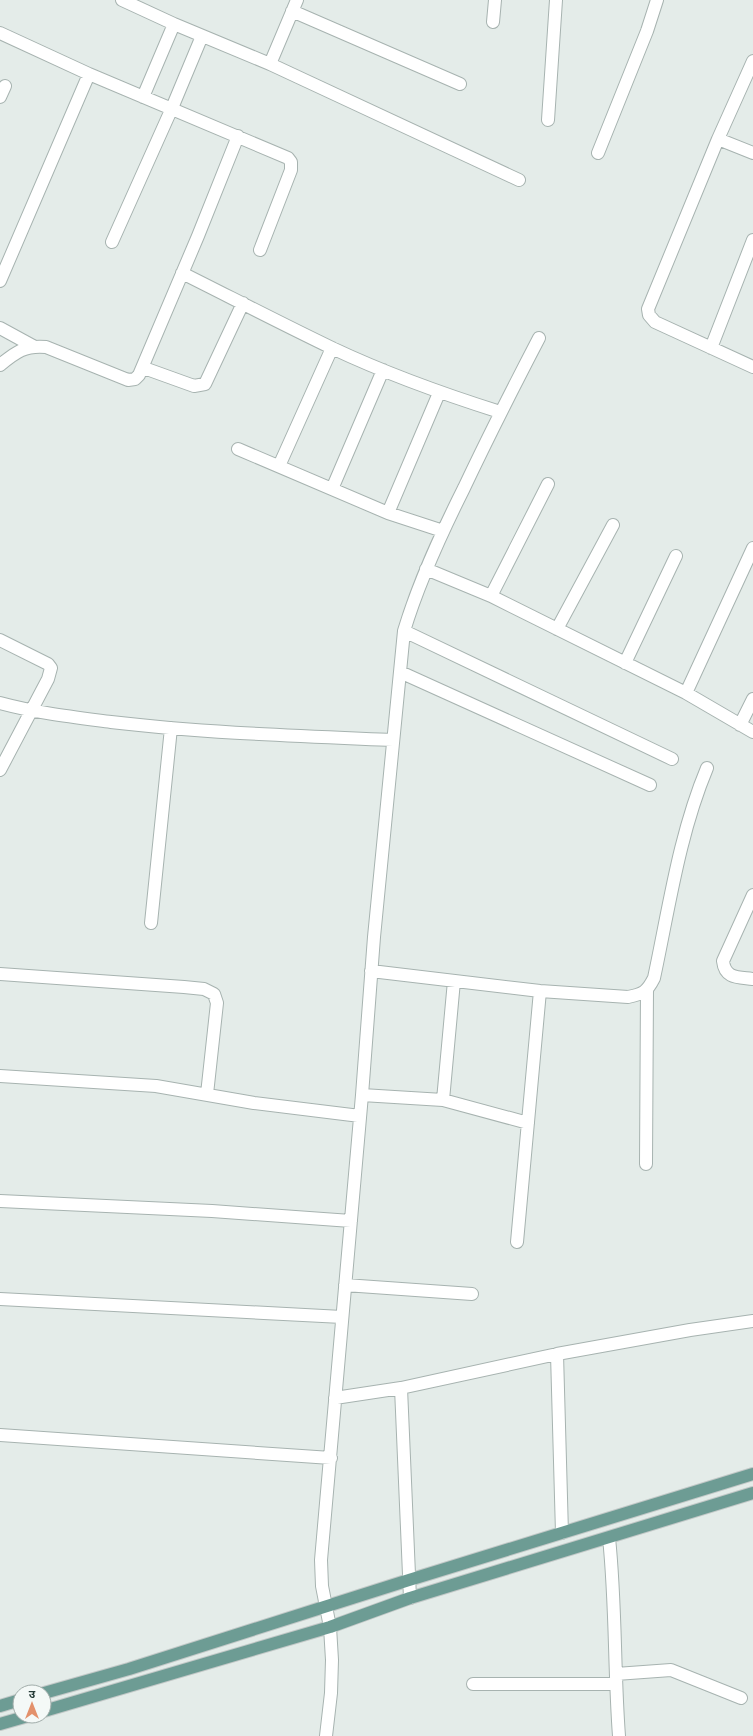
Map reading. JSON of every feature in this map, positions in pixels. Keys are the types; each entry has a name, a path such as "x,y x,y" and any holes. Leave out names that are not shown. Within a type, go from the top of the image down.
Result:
{"main road":[{"path":"52,1692 129,1669 409,1580 753,1474"},
{"path":"52,1709 330,1627 410,1598 753,1494"},
{"path":"0,1706 12,1702"},
{"path":"0,1724 12,1721"}],"street":[{"path":"122,0 174,24 270,64 519,180"},
{"path":"493,22 495,0"},
{"path":"548,120 556,0"},
{"path":"598,153 647,31 657,0"},
{"path":"270,64 294,6 460,84"},
{"path":"143,97 174,24"},
{"path":"0,32 89,74 288,158 291,162 291,170 260,250"},
{"path":"112,242 172,108 202,36"},
{"path":"753,61 718,139 648,309 648,315 655,322 753,367"},
{"path":"0,281 89,74"},
{"path":"0,328 33,346 46,347 128,380 135,379 144,368 238,136"},
{"path":"718,139 753,153"},
{"path":"711,348 753,240"},
{"path":"182,273 332,348 382,370 439,393 500,412"},
{"path":"144,368 194,386 205,384 243,303"},
{"path":"326,1736 331,1693 332,1660 330,1627 322,1586 321,1560 362,1095 371,971 404,631 414,599 443,531 500,412 539,338"},
{"path":"0,365 20,351 33,346"},
{"path":"279,466 332,348"},
{"path":"332,489 382,370"},
{"path":"388,513 439,393"},
{"path":"238,448 388,513 443,531"},
{"path":"491,596 548,484"},
{"path":"556,629 613,525"},
{"path":"686,694 753,548"},
{"path":"625,663 676,556"},
{"path":"426,569 491,596 686,694 753,732"},
{"path":"404,631 672,759"},
{"path":"0,640 48,664 51,668 48,679 0,770"},
{"path":"400,672 650,785"},
{"path":"740,725 753,699"},
{"path":"0,703 31,711 171,728 220,732 393,740"},
{"path":"151,923 171,728"},
{"path":"371,971 540,991 628,997 642,994 647,990 654,978 689,818 707,768"},
{"path":"753,895 723,961 724,969 727,973 733,976 753,979"},
{"path":"0,974 184,987 204,990 214,994 217,1003 207,1094"},
{"path":"443,1100 454,981"},
{"path":"646,1164 647,990"},
{"path":"517,1242 540,991"},
{"path":"0,1076 156,1086 254,1103 360,1116"},
{"path":"362,1095 443,1100 528,1123"},
{"path":"0,1201 212,1211 351,1221"},
{"path":"345,1285 472,1294"},
{"path":"0,1298 342,1317"},
{"path":"335,1398 401,1388 557,1354 690,1330 753,1322"},
{"path":"557,1354 562,1533"},
{"path":"401,1388 410,1598"},
{"path":"0,1435 331,1458"},
{"path":"609,1538 615,1606 616,1679 619,1736"},
{"path":"473,1684 616,1679 671,1670 741,1698"}]}
